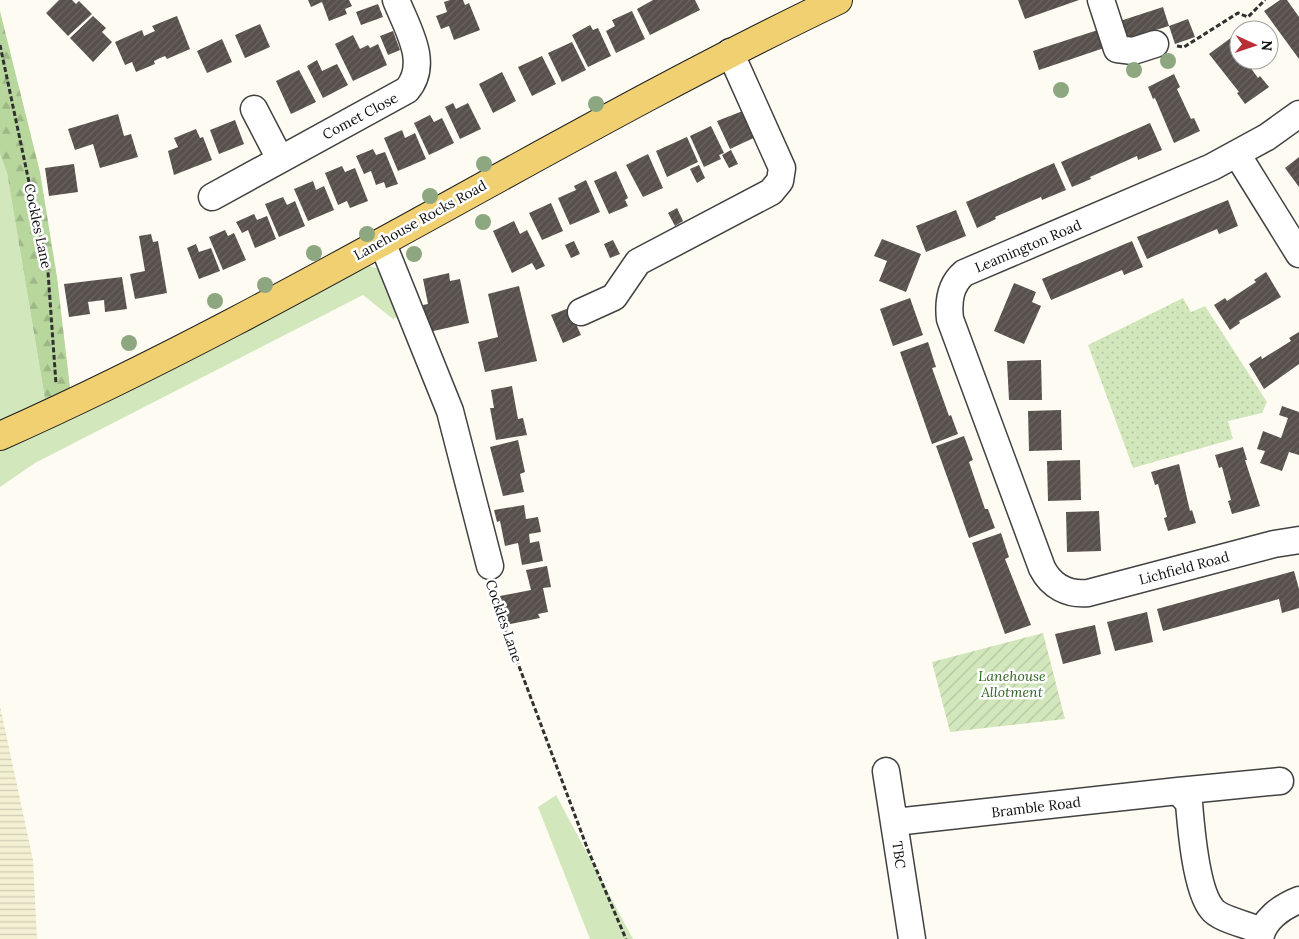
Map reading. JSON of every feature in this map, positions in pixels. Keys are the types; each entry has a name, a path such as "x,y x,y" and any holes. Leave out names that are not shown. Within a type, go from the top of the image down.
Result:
{"main road":[{"name":"Lanehouse Rocks Road","path":"0,436 58,410 175,352 382,242 568,138 730,52 838,0"}],"street":[{"name":"Comet Close","path":"212,197 402,93 410,86 418,68 417,56 396,0"},
{"path":"1101,0 1117,49 1133,51 1155,44"},
{"path":"581,312 614,297 638,262 772,192 780,181 782,168 730,52"},
{"path":"254,109 280,159"},
{"name":"Leamington Road","path":"1068,591 1054,584 1042,568 950,319 950,301 953,287 960,277 971,270 1212,167 1237,154 1299,114"},
{"path":"1237,154 1299,254"},
{"name":"Cockles Lane","path":"382,242 450,411 490,566"},
{"name":"Lichfield Road","path":"1068,591 1088,593 1274,544 1299,540"},
{"name":"TBC","path":"886,771 912,939"},
{"name":"Bramble Road","path":"895,822 1280,780"},
{"path":"1178,791 1190,803 1191,828 1198,872 1212,910 1261,935 1270,918 1291,903 1299,900"}],"path":[{"path":"1155,44 1184,47 1238,13 1248,17 1265,0"},
{"name":"Cockles Lane","path":"0,45 48,272 58,410"},
{"name":"Cockles Lane","path":"490,566 487,580 490,589 588,850 626,939"}],"shaded area":[{"path":"0,706 33,860 37,939 0,939"}],"green space":[{"path":"0,11 40,172 57,277 71,396 46,405 7,173 0,154"},
{"path":"0,154 7,173 46,405 0,421"},
{"path":"369,266 387,271 401,315 393,319 363,295 35,463 0,487 0,441"},
{"path":"1183,298 1191,312 1205,306 1267,402 1262,413 1228,421 1233,439 1133,468 1088,345"},
{"name":"Lanehouse Allotment","path":"1043,633 1065,719 950,732 932,662"},
{"path":"556,795 633,939 590,939 538,807"}],"building":[{"path":"59,0 72,0 76,4 79,1 92,14 68,36 46,13"},
{"path":"308,0 349,0 352,6 345,9 347,14 329,21 322,2 311,7"},
{"path":"463,0 465,5 469,3 480,30 454,40 449,26 441,29 436,16 447,12 444,2"},
{"path":"653,0 695,0 700,10 650,35 637,9"},
{"path":"1018,0 1079,0 1025,19"},
{"path":"1280,0 1287,0 1299,17 1299,59 1279,32 1279,20 1271,20 1264,11"},
{"path":"378,4 383,17 361,25 356,12"},
{"path":"1163,7 1169,26 1126,39 1120,21"},
{"path":"632,11 645,39 616,53 606,31 615,26 612,20"},
{"path":"93,16 106,28 102,32 112,42 93,62 70,38"},
{"path":"177,16 190,49 167,59 165,56 160,58 154,61 155,64 136,72 132,62 125,65 115,42 142,30 144,36 155,31 152,26"},
{"path":"1188,19 1195,37 1175,44 1169,26"},
{"path":"260,24 270,47 245,58 235,35"},
{"path":"590,25 593,30 598,28 611,56 588,67 572,35"},
{"path":"1101,29 1107,47 1039,70 1033,51"},
{"path":"393,31 400,50 388,55 380,36"},
{"path":"353,35 360,49 368,45 370,48 378,44 387,65 353,81 335,44"},
{"path":"222,39 232,62 207,73 197,51"},
{"path":"1229,39 1229,70 1252,70 1258,78 1260,76 1269,87 1245,104 1237,93 1239,92 1209,54"},
{"path":"572,42 586,70 562,82 548,53"},
{"path":"542,56 556,84 532,96 518,67"},
{"path":"317,60 322,71 337,64 348,85 323,98 307,66"},
{"path":"299,70 316,102 291,114 276,81"},
{"path":"502,72 516,101 493,113 479,84"},
{"path":"1174,74 1180,87 1177,89 1191,119 1194,118 1200,131 1174,143 1155,98 1153,99 1148,87"},
{"path":"453,103 456,109 468,103 481,129 460,139 445,107"},
{"path":"748,109 760,135 730,149 717,121"},
{"path":"118,114 124,136 131,134 138,157 100,168 93,144 75,150 68,129"},
{"path":"430,115 434,122 442,118 454,143 429,155 414,123"},
{"path":"235,120 244,144 219,154 210,130"},
{"path":"1150,123 1162,150 1138,160 1137,156 1072,187 1061,162"},
{"path":"711,126 724,153 719,155 721,159 704,167 690,136"},
{"path":"196,129 200,138 203,137 212,160 174,175 168,151 178,147 174,138"},
{"path":"402,130 405,138 415,133 426,159 398,171 384,138"},
{"path":"687,137 698,162 667,177 656,151"},
{"path":"373,149 376,155 385,152 398,184 386,188 384,182 376,185 371,171 364,174 356,156"},
{"path":"731,150 738,164 729,168 722,155"},
{"path":"648,154 663,188 643,197 626,165"},
{"path":"1299,157 1299,187 1285,168"},
{"path":"1054,163 1066,190 1042,200 1041,197 995,217 996,219 977,228 966,202"},
{"path":"74,164 78,192 49,196 45,168"},
{"path":"699,165 705,178 697,183 690,169"},
{"path":"342,166 345,172 355,168 368,201 350,208 347,201 338,205 325,173"},
{"path":"616,171 628,198 625,200 628,206 609,214 594,181"},
{"path":"586,180 600,212 570,225 558,198 576,190 574,186"},
{"path":"313,181 316,190 324,186 334,210 308,221 294,189"},
{"path":"283,197 287,205 295,201 305,226 279,237 265,204"},
{"path":"1228,200 1238,226 1219,234 1217,229 1147,259 1137,237"},
{"path":"551,203 563,231 542,240 529,213"},
{"path":"677,208 683,221 675,226 668,213"},
{"path":"956,210 966,236 926,252 916,226"},
{"path":"254,214 257,220 267,216 276,239 255,248 248,230 242,233 236,222"},
{"path":"514,221 520,234 527,230 545,266 536,270 532,263 512,273 493,231"},
{"path":"225,230 228,236 234,233 246,260 223,270 209,237"},
{"path":"151,234 153,242 158,241 167,293 135,299 130,274 145,271 139,236"},
{"path":"882,239 921,254 906,292 879,281 887,261 874,256"},
{"path":"613,240 620,254 610,258 604,244"},
{"path":"574,241 580,254 571,258 565,245"},
{"path":"1132,241 1143,267 1124,275 1122,270 1051,300 1042,279"},
{"path":"196,244 199,252 211,248 220,271 199,279 187,248"},
{"path":"1266,272 1281,297 1239,321 1240,323 1230,330 1214,305 1225,298 1227,301 1256,282 1254,280"},
{"path":"449,273 450,281 460,279 469,323 429,332 423,305 428,304 423,279"},
{"path":"122,277 127,309 105,312 104,300 88,302 90,314 69,317 64,284"},
{"path":"1014,283 1036,292 1032,302 1041,306 1024,344 994,331"},
{"path":"519,286 537,361 485,372 478,342 498,337 488,294"},
{"path":"910,298 923,335 893,346 880,309"},
{"path":"569,308 581,335 563,343 551,315"},
{"path":"1299,332 1299,364 1264,389 1249,364 1261,356 1262,359 1291,341 1289,338"},
{"path":"928,342 936,367 932,368 949,416 951,415 958,434 932,444 900,352"},
{"path":"1041,360 1042,400 1009,400 1007,361"},
{"path":"512,386 518,419 523,418 527,435 496,440 490,408 494,408 491,390"},
{"path":"1282,406 1299,412 1299,455 1289,452 1282,471 1260,463 1265,451 1257,449 1263,431 1281,438 1288,418 1279,415"},
{"path":"1061,410 1062,450 1029,451 1028,411"},
{"path":"964,436 973,460 969,462 985,509 988,509 995,528 969,538 936,446"},
{"path":"518,440 525,472 520,474 524,492 503,496 490,447"},
{"path":"1243,447 1247,460 1245,460 1260,506 1232,514 1228,501 1231,500 1222,467 1219,468 1215,455"},
{"path":"1080,460 1081,500 1048,501 1047,461"},
{"path":"1179,464 1190,511 1192,510 1196,523 1168,531 1164,518 1167,517 1158,484 1155,485 1151,472"},
{"path":"524,505 526,519 538,517 541,532 529,534 530,543 539,541 543,561 522,565 518,543 505,546 500,521 497,522 494,510"},
{"path":"1099,511 1101,551 1067,552 1066,512"},
{"path":"1001,533 1009,557 1005,559 1031,625 1005,634 972,543"},
{"path":"547,566 551,587 543,588 548,612 538,614 540,618 506,625 500,596 531,590 526,570"},
{"path":"1294,571 1299,589 1299,608 1282,613 1279,599 1163,631 1157,609"},
{"path":"1147,612 1153,642 1115,651 1107,622"},
{"path":"1095,625 1101,654 1063,664 1055,634"}]}
